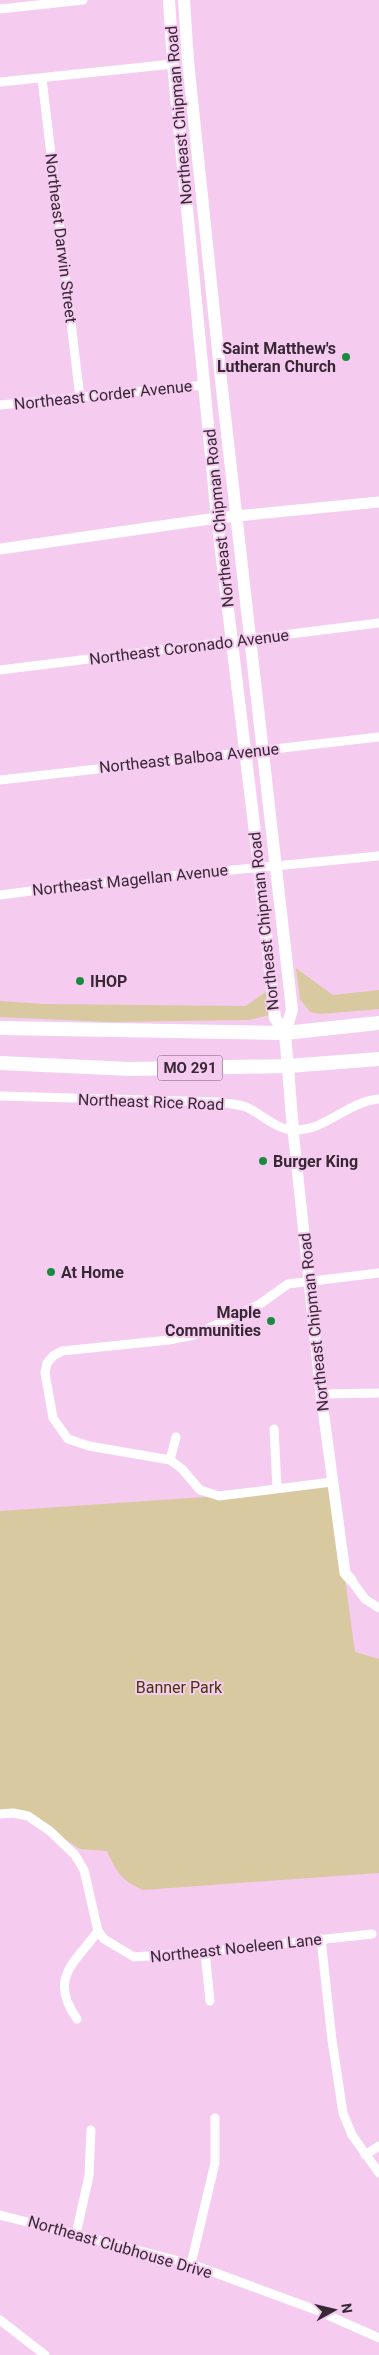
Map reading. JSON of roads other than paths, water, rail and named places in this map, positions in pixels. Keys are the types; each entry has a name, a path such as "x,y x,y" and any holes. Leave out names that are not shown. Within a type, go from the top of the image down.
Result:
{"main road":[{"name":"Northeast Chipman Road","path":"169,0 173,64 217,518 259,866 275,1018 285,1032"},
{"name":"Northeast Chipman Road","path":"184,0 188,58 248,638 292,1010 285,1032 293,1130"},
{"path":"193,269 200,291 210,371 213,380 221,382"},
{"path":"267,940 283,937"},
{"name":"MO 291","path":"0,1028 285,1032 379,1023"},
{"name":"MO 291","path":"0,1063 130,1069 288,1066 379,1059"}],"street":[{"path":"0,9 83,0"},
{"path":"0,82 173,64"},
{"name":"Northeast Darwin Street","path":"42,79 80,398"},
{"name":"Northeast Corder Avenue","path":"0,405 205,385"},
{"path":"0,549 217,518 379,502"},
{"name":"Northeast Coronado Avenue","path":"0,670 379,623"},
{"name":"Northeast Balboa Avenue","path":"0,780 245,751 379,738"},
{"name":"Northeast Magellan Avenue","path":"0,895 76,884 379,856"},
{"name":"Northeast Rice Road","path":"0,1096 219,1102 245,1107 277,1125 293,1130"},
{"path":"293,1130 322,1125 350,1107 379,1099"},
{"name":"Northeast Chipman Road","path":"293,1130 332,1482 345,1573 351,1580"},
{"path":"332,1482 219,1496 200,1490 182,1469 170,1460 89,1446 68,1439 53,1418 49,1404 45,1373 47,1363 53,1356 62,1351 168,1340 194,1335 260,1304 288,1284 379,1273"},
{"path":"321,1394 379,1393"},
{"path":"274,1429 277,1488"},
{"path":"170,1460 176,1437"},
{"path":"351,1580 365,1599 379,1608"},
{"path":"0,1814 13,1813 28,1816 50,1831 75,1856 84,1870 98,1931 72,1962 65,1979 65,1998 77,2019"},
{"name":"Northeast Noeleen Lane","path":"98,1931 104,1939 134,1957 206,1952 372,1934"},
{"path":"321,1939 332,2040 344,2113 352,2135 379,2173"},
{"path":"206,1952 210,2001"},
{"path":"191,2264 216,2162 215,2118"},
{"path":"76,2234 88,2176 91,2130"},
{"path":"365,2155 379,2146"},
{"name":"Northeast Clubhouse Drive","path":"0,2215 191,2264 316,2310 379,2338"},
{"path":"0,2320 44,2355"}],"place":[{"name":"Saint Matthew's Lutheran Church","path":"346,357"},
{"name":"IHOP","path":"80,981"},
{"name":"Burger King","path":"263,1161"},
{"name":"At Home","path":"51,1272"},
{"name":"Maple Communities","path":"271,1321"}],"park label":[{"name":"Banner Park","path":"179,1687"}]}
